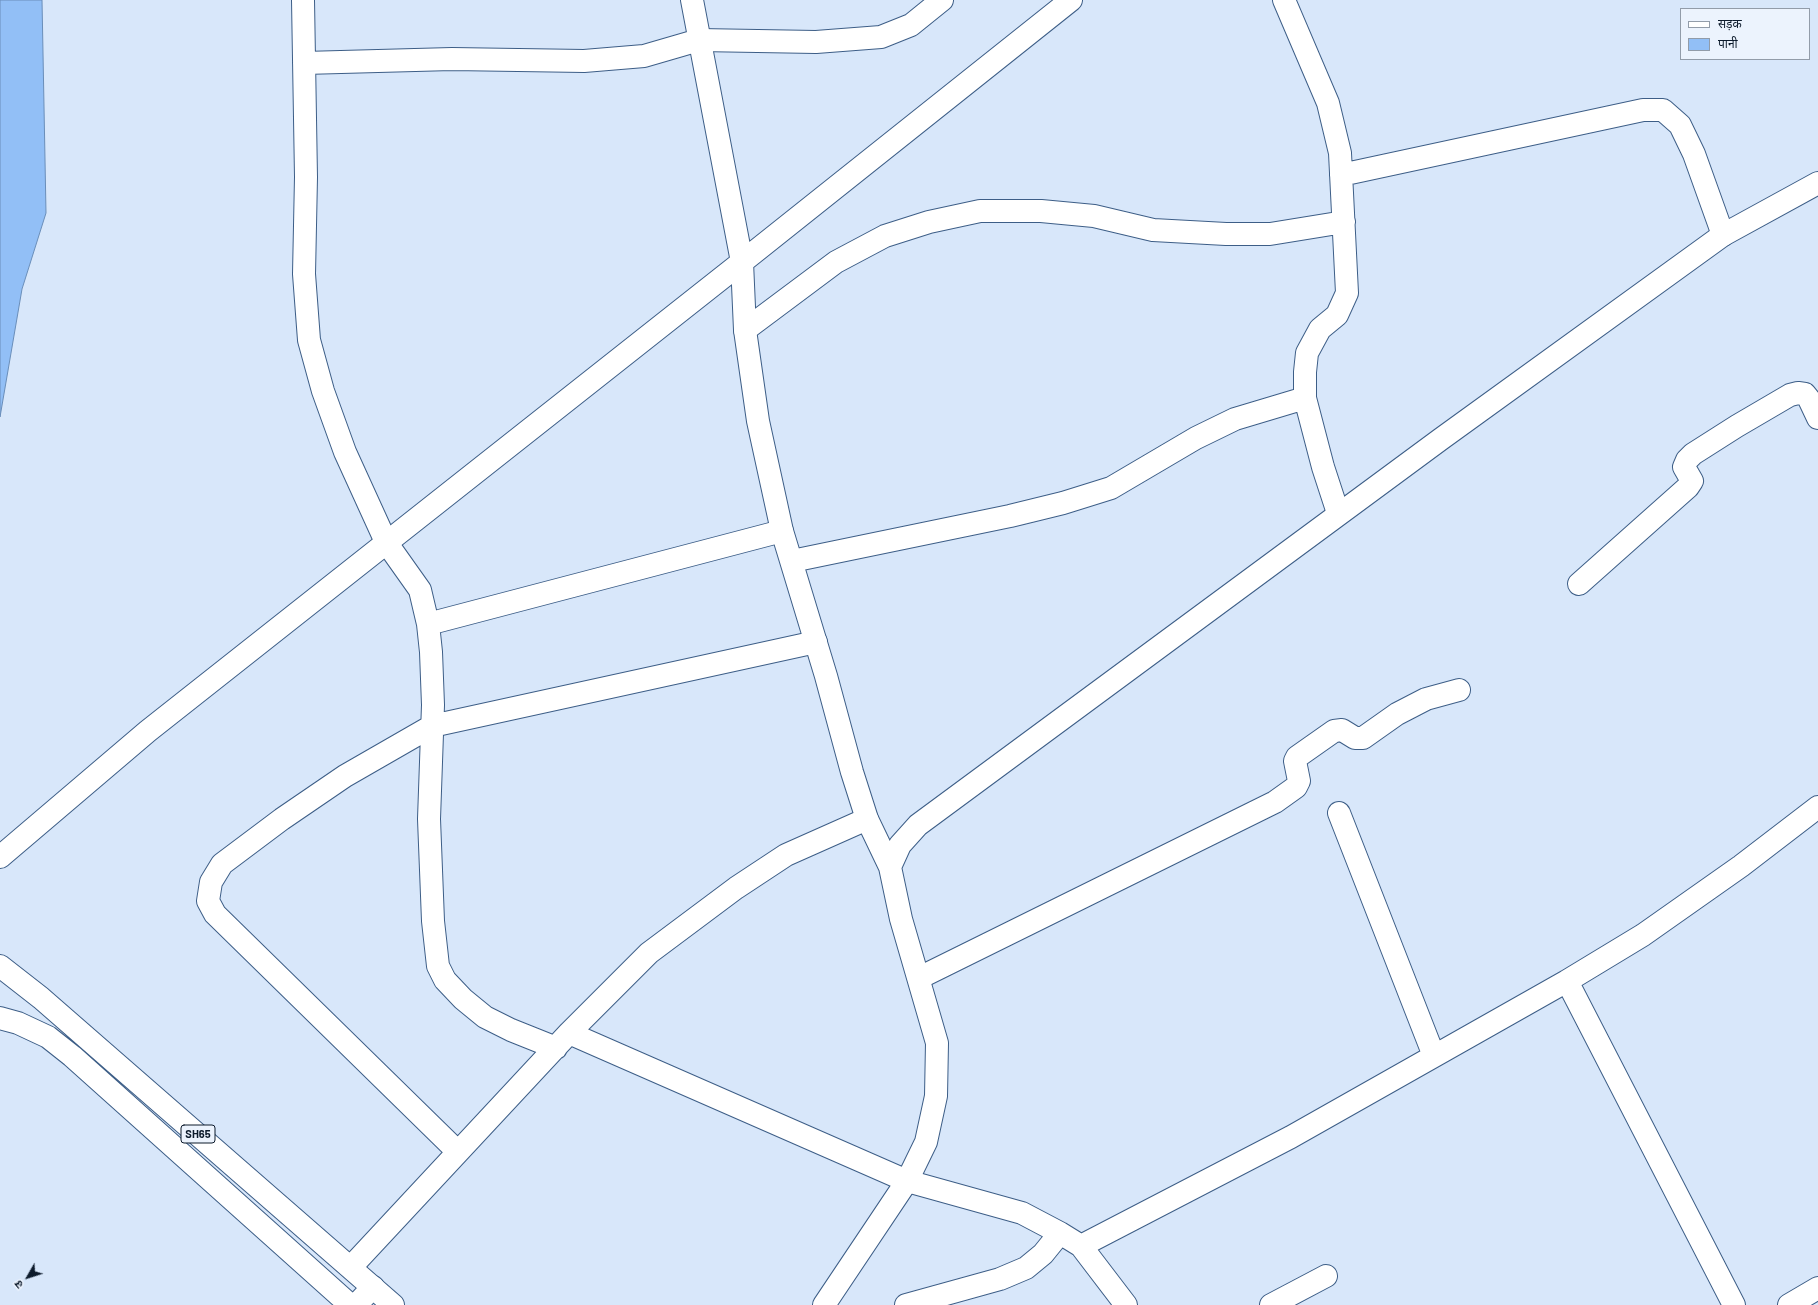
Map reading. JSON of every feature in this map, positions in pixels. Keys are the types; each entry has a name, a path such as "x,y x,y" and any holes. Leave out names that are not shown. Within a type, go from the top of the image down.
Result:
{"street":[{"path":"303,0 306,177 304,274 309,340 323,391 344,452 386,542 420,590 428,624 431,652 432,726 429,819 433,921 438,966 444,980 463,999 485,1017 511,1030 563,1040 907,1181 1022,1212 1081,1246 1126,1305"},
{"path":"692,0 742,262 745,330 758,421 782,531 867,819 890,866 901,919 937,1043 936,1096 926,1142 907,1181 824,1305"},
{"path":"304,63 452,59 584,61 644,56 700,40 816,42 881,37 911,26 942,0"},
{"path":"0,857 148,731 1071,0"},
{"path":"1284,0 1328,103 1340,153 1348,293 1337,315 1320,329 1307,353 1305,372 1305,398 1323,468 1338,514"},
{"path":"1341,175 1643,110 1663,110 1680,125 1694,154 1723,236"},
{"path":"890,866 900,846 918,826 1338,514 1723,236 1818,183"},
{"path":"745,330 836,262 885,236 929,222 980,211 1041,211 1094,216 1153,230 1226,234 1270,234 1344,222"},
{"path":"1579,584 1688,487 1692,482 1684,467 1687,460 1693,454 1744,422 1798,393 1805,394 1818,418"},
{"path":"792,561 1010,516 1063,503 1111,488 1196,438 1235,419 1305,398"},
{"path":"428,624 782,531"},
{"path":"458,1152 215,914 208,901 210,882 222,864 238,851 345,776 432,726 816,642"},
{"path":"919,978 1275,802 1296,787 1299,781 1294,761 1297,757 1334,731 1342,730 1356,738 1363,738 1397,714 1426,700 1459,690"},
{"path":"1081,1246 1291,1137 1567,981 1643,935 1741,866 1818,807"},
{"path":"1339,813 1434,1056"},
{"path":"351,1267 563,1040 649,953 736,888 786,855 867,819"},
{"name":"SH65","path":"0,966 41,998 351,1267 392,1305"},
{"path":"1567,981 1734,1305"},
{"name":"SH65","path":"0,1018 18,1023 48,1037 72,1056 350,1305"},
{"path":"906,1305 1000,1279 1026,1268 1042,1254 1060,1233"},
{"path":"1272,1305 1326,1276"},
{"path":"356,1305 373,1287"},
{"path":"1789,1305 1818,1288"}],"water":[{"path":"0,0 42,0 46,213 22,289 0,417"}]}
